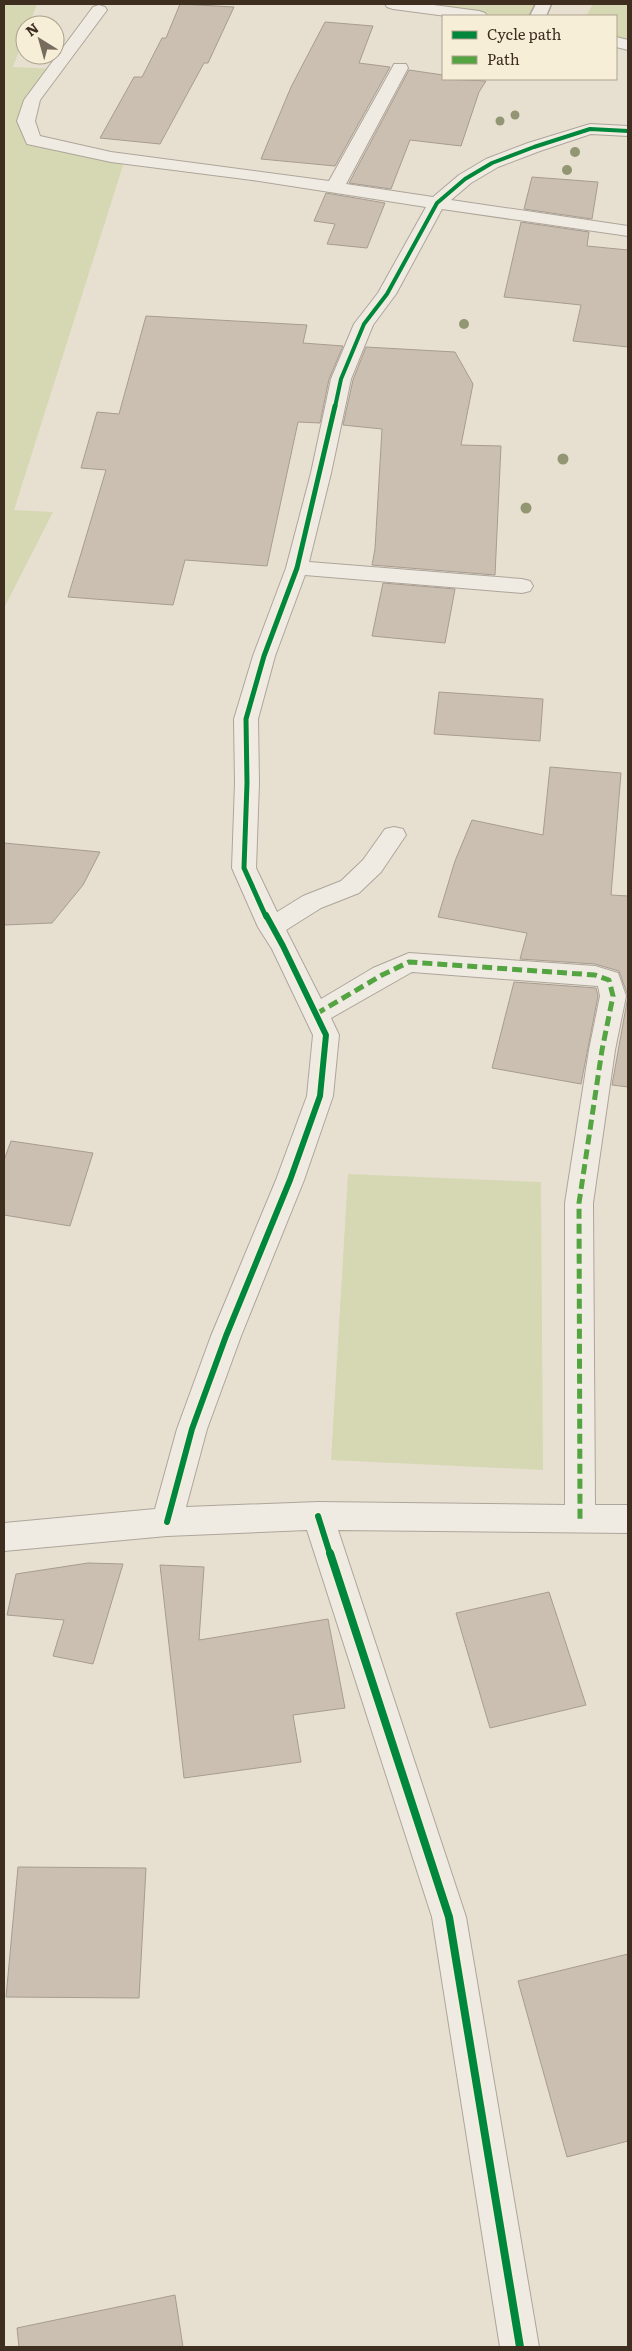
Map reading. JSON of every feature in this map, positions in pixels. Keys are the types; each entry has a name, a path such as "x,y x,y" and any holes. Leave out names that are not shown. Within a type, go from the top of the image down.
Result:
{"street":[{"path":"393,4 472,15"},
{"path":"99,10 32,100 26,121 33,140 111,157 335,187 437,202 482,211 628,231"},
{"path":"335,187 400,68"},
{"path":"167,1522 192,1429 226,1336 290,1180 320,1096 326,1034 283,946 271,928 244,868 247,783 246,719 264,656 297,568 321,473 341,380 364,324 387,294 437,202 465,179 492,163 563,136 624,123"},
{"path":"297,568 522,586"},
{"path":"271,928 312,902 350,887 372,866 394,835"},
{"path":"316,1014 382,974 409,962 595,974 609,980 613,996 602,1050 579,1203 580,1519"},
{"path":"318,1516 450,1917 520,2347"},
{"path":"4,1537 167,1522 318,1516 628,1519"}],"green space":[{"path":"4,4 37,4 33,15 15,15 15,62 13,67 56,69 32,100 33,140 125,159 14,510 53,512 4,608"},
{"path":"393,4 544,4 538,15 472,15"},
{"path":"593,4 628,4 628,45 617,42 617,15 587,15"},
{"path":"348,1174 541,1182 543,1470 331,1460"}],"building":[{"path":"180,4 234,7 208,63 204,63 160,144 100,138 134,77 142,77 162,38 166,38"},
{"path":"325,22 373,26 359,63 390,67 335,166 261,159 291,87"},
{"path":"409,70 442,75 442,80 486,81 479,92 461,146 410,140 391,189 349,183"},
{"path":"532,177 598,182 592,219 524,209"},
{"path":"326,193 385,203 367,248 327,244 335,224 314,221"},
{"path":"521,222 589,232 587,246 628,250 628,347 573,341 581,305 504,297"},
{"path":"146,316 307,325 303,343 343,346 329,379 320,423 298,422 267,566 185,560 173,605 68,597 106,470 81,468 97,412 119,414"},
{"path":"366,347 455,352 473,384 461,445 501,446 495,575 372,565 375,549 382,429 343,425 353,380"},
{"path":"383,583 455,589 445,643 372,636"},
{"path":"439,692 543,699 540,741 434,734"},
{"path":"550,767 621,773 611,895 628,896 628,996 619,971 595,964 520,959 527,933 438,917 455,861 472,820 543,835"},
{"path":"4,843 100,852 83,885 52,923 4,925"},
{"path":"514,982 596,988 598,996 581,1084 492,1068"},
{"path":"628,996 628,1087 612,1085"},
{"path":"11,1141 93,1153 70,1226 4,1215 4,1160"},
{"path":"88,1563 123,1564 93,1664 53,1656 64,1620 7,1615 16,1574"},
{"path":"160,1565 204,1567 199,1640 328,1619 345,1708 293,1715 301,1762 184,1778"},
{"path":"549,1592 586,1705 490,1728 456,1613"},
{"path":"18,1867 146,1868 139,1998 6,1997"},
{"path":"628,1954 628,2141 567,2157 518,1981"},
{"path":"175,2295 183,2347 19,2347 17,2328"}],"marked path":[{"path":"316,1014 382,975 409,962 595,975 609,980 613,996 602,1050 579,1203 580,1519"}],"cycle path":[{"path":"167,1522 192,1429 226,1336 290,1180 320,1096 326,1035 283,946 271,927 244,868 247,783 246,719 264,656 297,568 321,473 341,379 364,324 387,294 437,203 465,179 492,163 534,147 590,129 628,131"},
{"path":"318,1516 449,1917 520,2347"}]}
